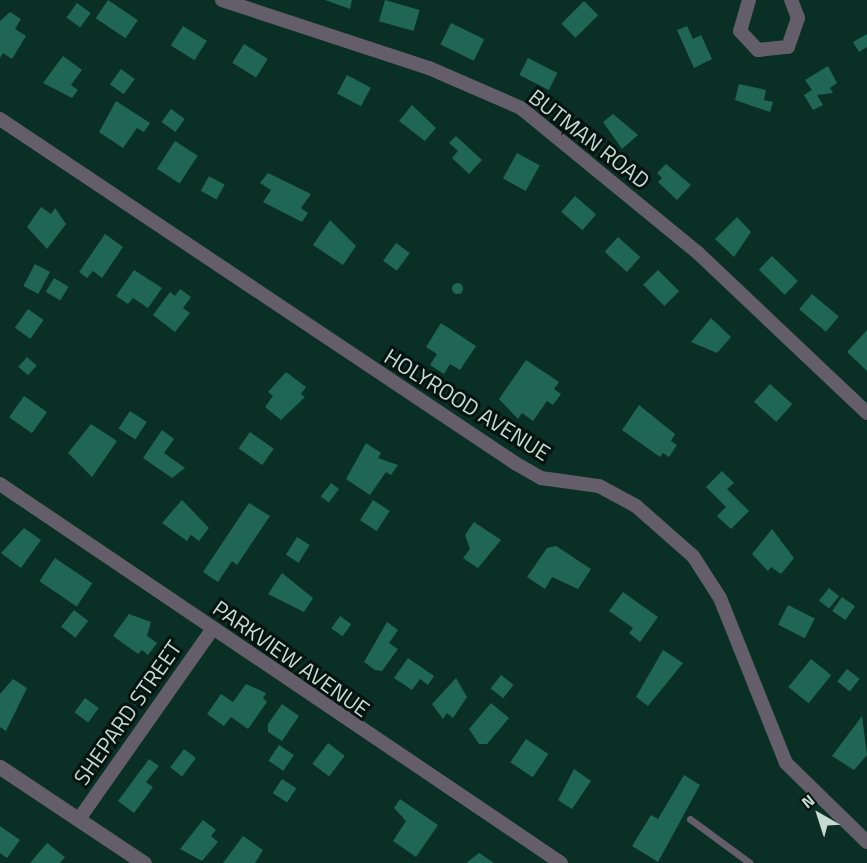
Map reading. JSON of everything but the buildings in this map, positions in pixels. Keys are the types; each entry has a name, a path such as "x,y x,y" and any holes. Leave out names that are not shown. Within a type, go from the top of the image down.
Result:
{"street":[{"name":"BUTMAN ROAD","path":"222,0 429,68 521,108 698,253 867,413"},
{"path":"750,0 740,31 758,50 788,47 798,18 791,0"},
{"name":"HOLYROOD AVENUE","path":"0,119 515,463 541,478 599,486 653,520 693,556 720,598 786,763 867,842"},
{"name":"PARKVIEW AVENUE","path":"0,484 212,630 561,863"},
{"name":"SHEPARD STREET","path":"79,819 212,630"},
{"path":"0,767 144,863"}],"lane":[{"path":"690,819 750,863"}]}
